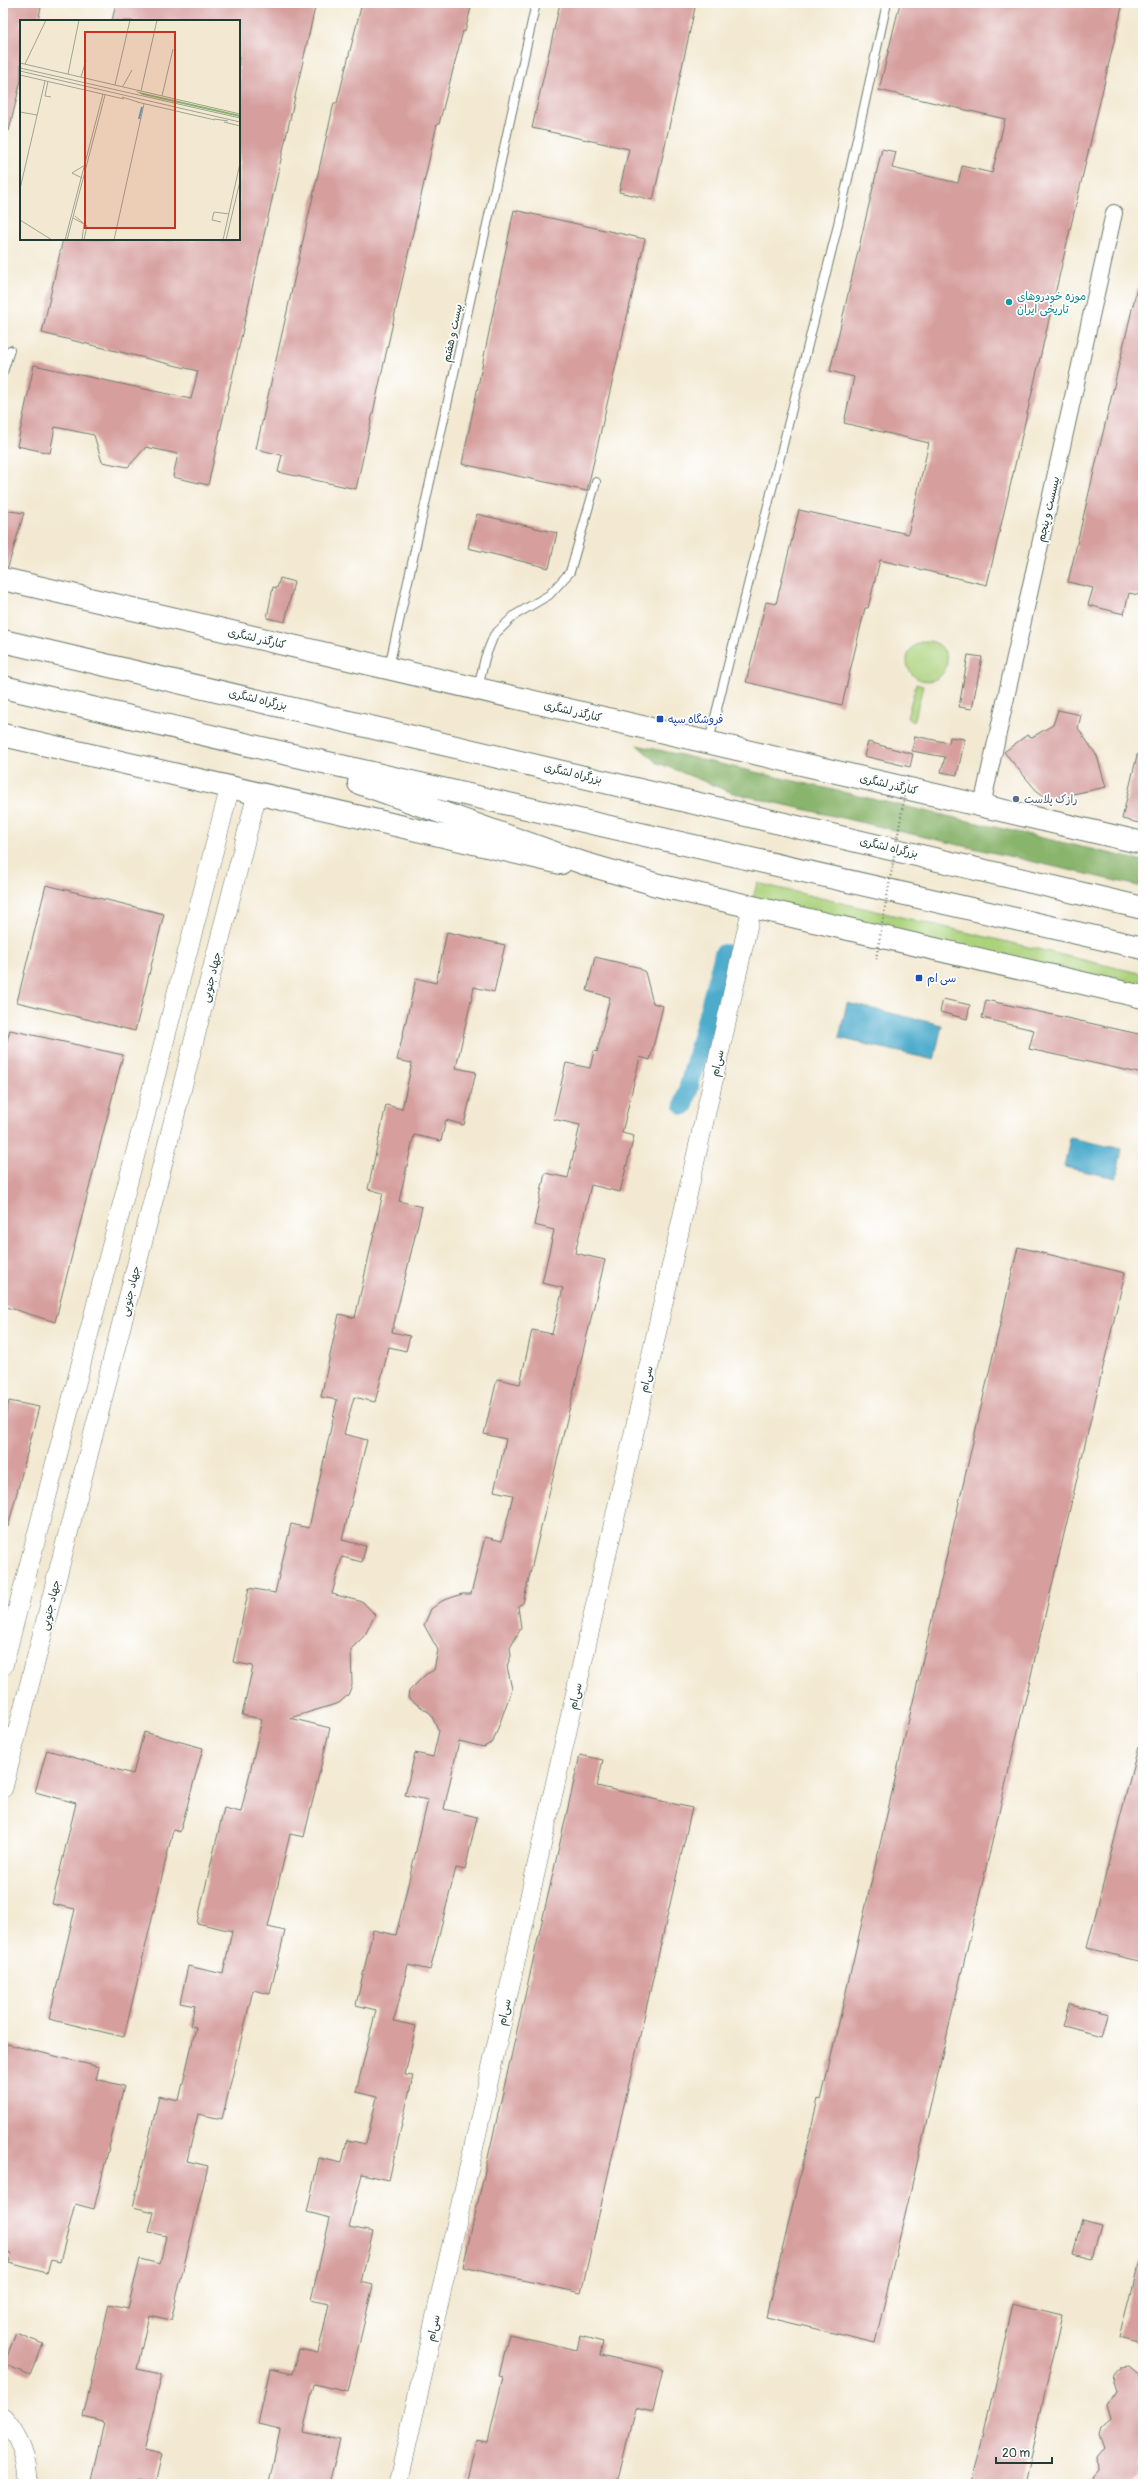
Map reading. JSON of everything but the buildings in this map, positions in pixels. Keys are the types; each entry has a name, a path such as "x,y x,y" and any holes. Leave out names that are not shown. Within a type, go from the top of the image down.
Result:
{"main road":[{"name":"کنارگذر لشگری","path":"3,579 1143,843"},
{"name":"بزرگراه لشگری","path":"3,641 1143,908"},
{"path":"3,687 266,749 1143,948"},
{"path":"3,735 1143,997"},
{"path":"266,749 583,863 672,889"}],"street":[{"name":"بیسست و پنجم","path":"982,805 1114,213"},
{"path":"3,1666 230,787"},
{"name":"جهاد جنوبی","path":"3,1788 257,794"},
{"name":"سی‌ام","path":"398,2484 752,907"},
{"path":"3,2418 14,2430 28,2465 28,2484"}],"lane":[{"name":"بیست و هفتم","path":"388,668 536,3"},
{"path":"709,742 836,233 887,3"},
{"path":"3,372 10,350"},
{"path":"478,689 485,658 494,634 515,615 549,594 570,572 596,482"}],"path":[{"path":"876,959 908,777"}],"green space":[{"path":"931,641 938,644 944,650 947,661 946,669 938,678 931,681 923,681 916,678 908,669 907,657 910,650 919,642"},
{"path":"916,684 923,686 914,722 907,718"},
{"path":"637,745 1143,861 1143,887 733,793 656,762"},
{"path":"757,883 1143,974 1143,991 752,901"}],"water":[{"path":"847,1003 942,1025 934,1060 839,1038"},
{"path":"1070,1138 1122,1149 1116,1178 1064,1167"}],"waterway":[{"path":"684,1105 724,954"}],"place":[{"name":"موزه خودروهای تاریخی ایران","path":"1009,302"},
{"name":"فروشگاه سپه","path":"660,719"},
{"name":"رازک پلاست","path":"1016,799"},
{"name":"سی ام","path":"919,978"}]}
